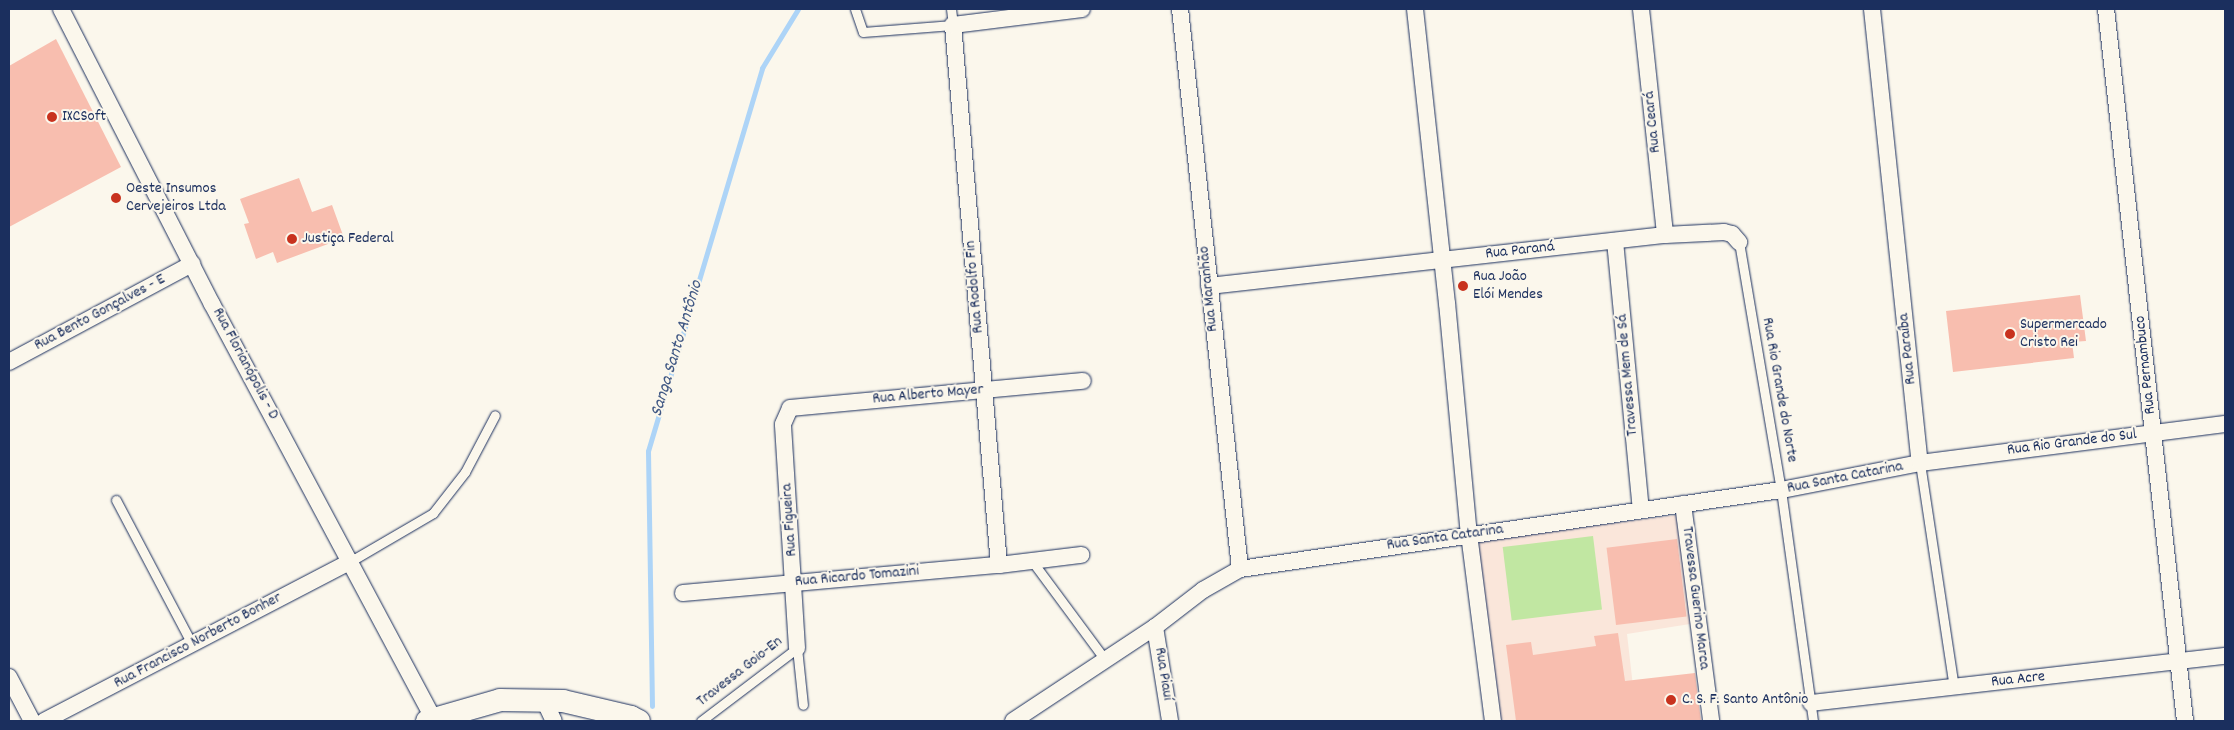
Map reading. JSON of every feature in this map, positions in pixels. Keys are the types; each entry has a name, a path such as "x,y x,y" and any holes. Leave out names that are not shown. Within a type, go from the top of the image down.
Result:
{"street":[{"name":"Rua Florianópolis - D","path":"61,9 192,264 351,561 430,720"},
{"path":"952,17 1082,9"},
{"name":"Rua Maranhão","path":"1180,9 1240,569"},
{"path":"1415,9 1469,534 1493,721"},
{"name":"Rua Ceará","path":"1641,9 1665,235"},
{"name":"Rua Paraíba","path":"1872,9 1920,464"},
{"name":"Rua Pernambuco","path":"2106,9 2185,721"},
{"name":"Rua Rodolfo Fin","path":"952,17 999,565"},
{"name":"Rua Paraná","path":"1209,286 1665,235 1724,232 1732,234 1739,242"},
{"name":"Travessa Mem de Sá","path":"1615,241 1641,510"},
{"name":"Rua Bento Gonçalves - E","path":"9,362 192,264"},
{"name":"Rua Alberto Mayer","path":"783,424 790,408 1083,381"},
{"name":"Rua Figueira","path":"783,424 797,648"},
{"name":"Rua Rio Grande do Sul","path":"1920,464 2225,424"},
{"name":"Rua Santa Catarina","path":"1013,721 1155,627 1203,590 1240,569 1469,534 1781,490 1920,464"},
{"name":"Travessa Guerino Marca","path":"1683,504 1711,721"},
{"name":"Rua Ricardo Tomazini","path":"683,594 794,582 999,565 1081,555"},
{"name":"Rua Francisco Norberto Bonher","path":"44,721 351,561"},
{"name":"Rua Piauí","path":"1155,627 1170,721"},
{"name":"Rua Acre","path":"1811,704 2225,656"},
{"path":"9,677 32,721"},
{"path":"430,720 500,700 544,700 563,701 631,716 640,721"},
{"path":"544,700 554,721"}],"lane":[{"path":"855,9 863,32 952,17"},
{"name":"Rua Rio Grande do Norte","path":"1739,242 1781,490 1814,721"},
{"path":"351,561 432,513 465,472 495,415"},
{"name":"Rua Paraíba","path":"1920,464 1954,687"},
{"path":"116,500 192,644"},
{"path":"1032,561 1106,660"},
{"name":"Rua Figueira","path":"797,648 803,705"},
{"name":"Travessa Goio-En","path":"701,721 797,648"}],"shaded area":[{"path":"1677,515 1690,624 1627,634 1637,721 1498,721 1476,541"}],"green space":[{"path":"1593,536 1602,609 1512,621 1503,547"}],"building":[{"name":"IXCSoft","path":"56,39 121,167 9,227 9,66"},
{"path":"299,178 312,212 332,205 344,238 277,263 273,252 256,259 244,224 249,223 240,199"},
{"path":"2080,295 2086,341 2072,342 2074,358 1953,372 1946,311"},
{"path":"1677,539 1687,616 1616,625 1607,548"},
{"path":"1618,633 1625,681 1695,673 1701,721 1516,721 1506,645 1531,642 1533,655 1596,646 1594,636"}],"waterway":[{"name":"Sanga Santo Antônio","path":"652,706 648,451 762,68 798,9"}],"place":[{"name":"IXCSoft","path":"52,117"},
{"name":"Oeste Insumos Cervejeiros Ltda","path":"116,198"},
{"name":"Justiça Federal","path":"292,239"},
{"name":"Rua João Elói Mendes","path":"1463,286"},
{"name":"Supermercado Cristo Rei","path":"2010,334"},
{"name":"C. S. F. Santo Antônio","path":"1671,700"}]}
